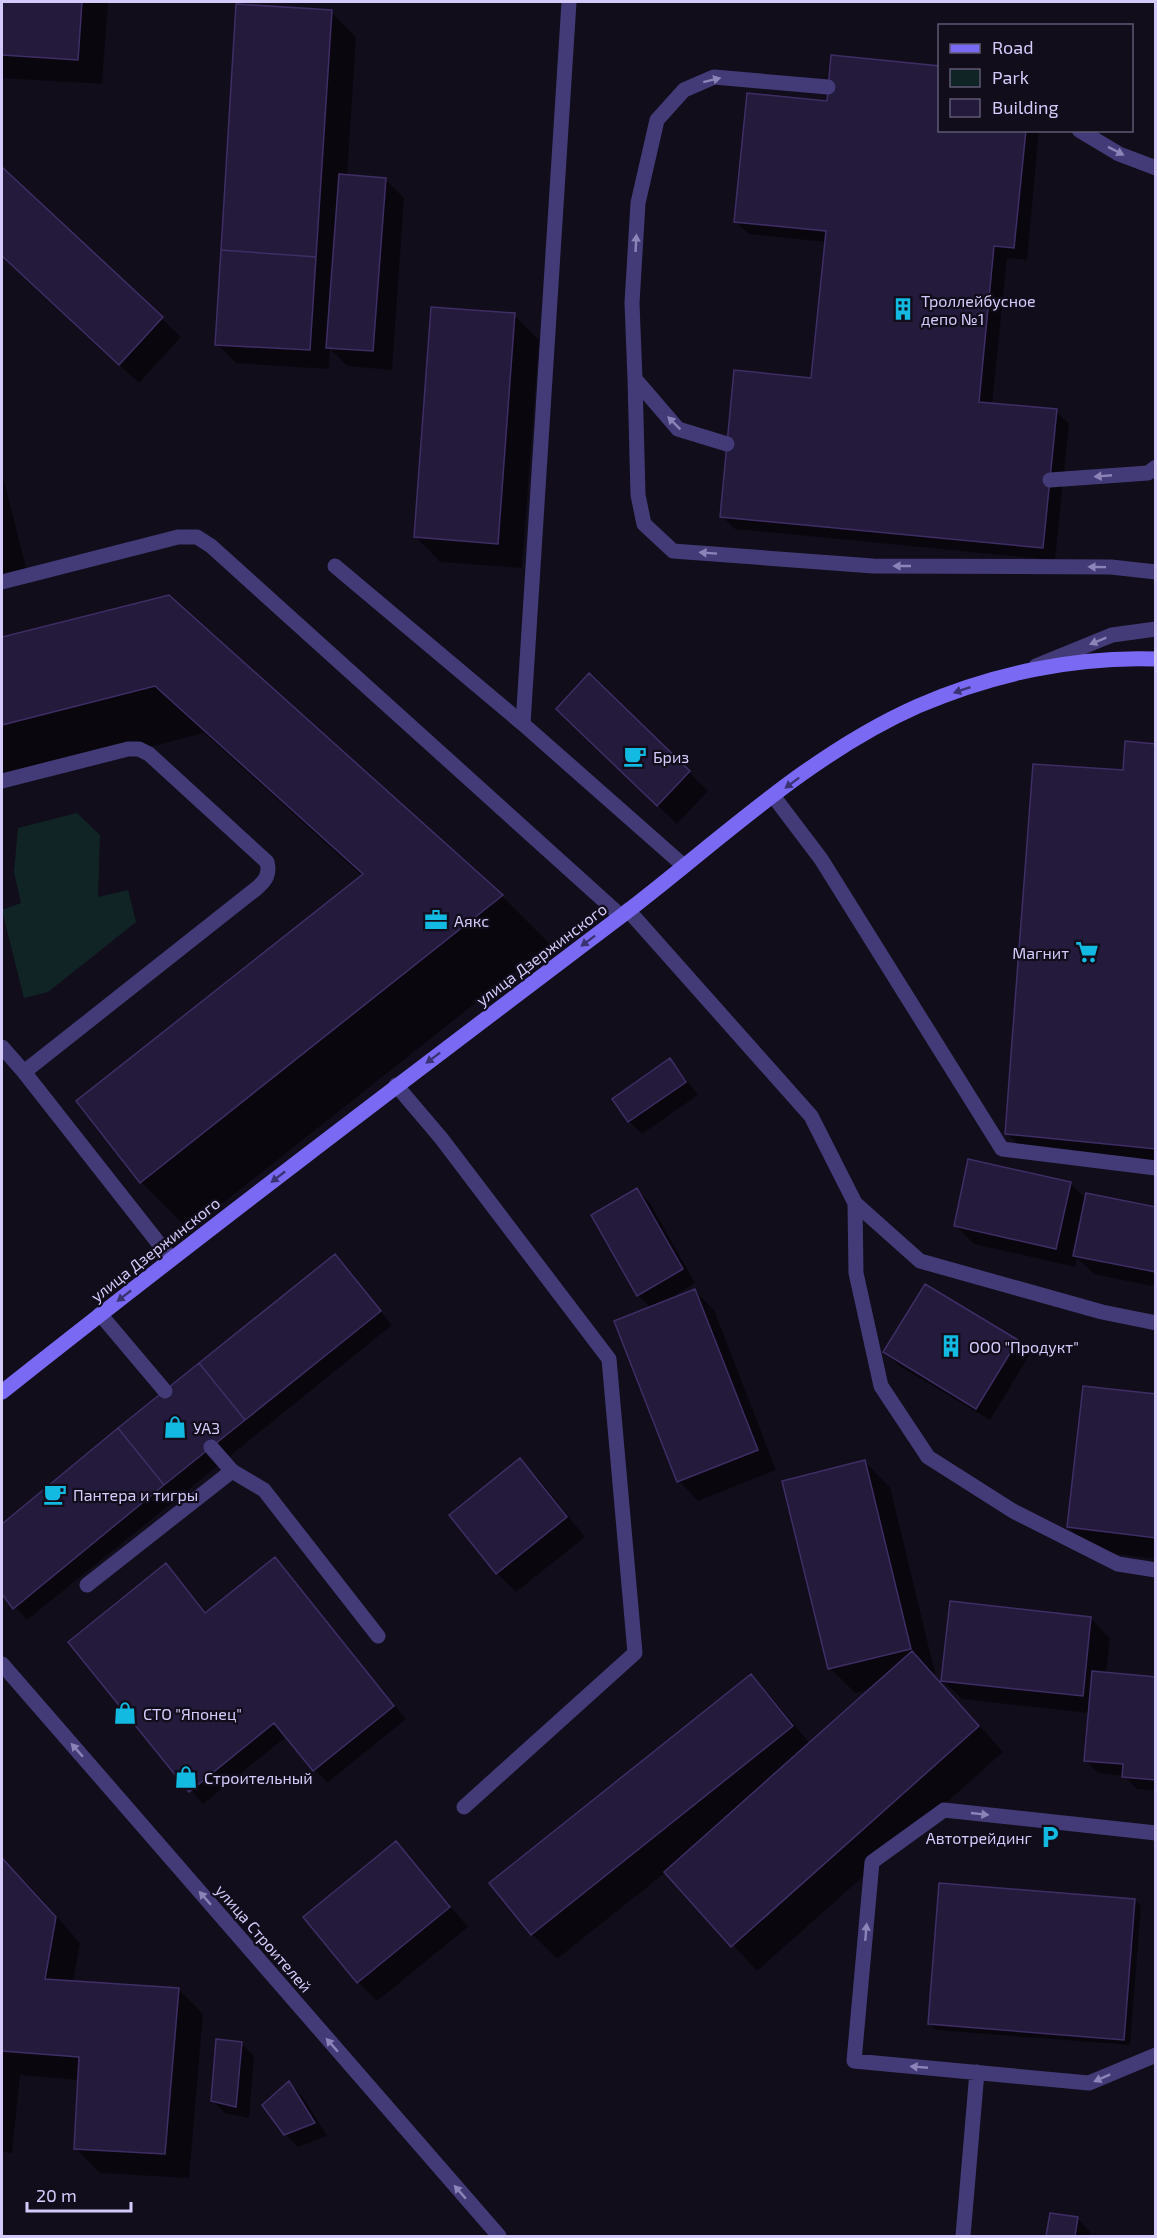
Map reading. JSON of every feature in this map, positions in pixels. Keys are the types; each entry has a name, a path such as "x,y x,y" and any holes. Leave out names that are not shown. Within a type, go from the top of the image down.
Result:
{"main road":[{"name":"улица Дзержинского","path":"2,1392 396,1085 625,913 774,797 857,740 916,707 965,688 1018,673 1094,660 1155,658"}],"street":[{"path":"523,724 569,2"},
{"path":"828,87 714,77 684,90 657,120 638,203 632,303 638,495 644,524 673,551 873,566 1112,567 1155,572"},
{"path":"1082,132 1119,154 1155,168"},
{"path":"635,379 678,429 727,444"},
{"path":"1050,480 1148,473 1155,467"},
{"path":"2,582 178,537 197,537 211,546 625,913 811,1116 855,1203 920,1261 1102,1312 1155,1323"},
{"path":"335,566 523,724 684,866"},
{"path":"1018,673 1112,635 1155,629"},
{"path":"2,781 128,749 140,749 149,754 260,855 267,862 269,870 266,879 256,888 24,1072"},
{"path":"774,797 821,859 1002,1149 1155,1168"},
{"path":"2,1047 171,1259"},
{"path":"396,1085 441,1138 609,1359 635,1653 464,1807"},
{"path":"855,1203 856,1273 881,1386 928,1457 1023,1516 1118,1564 1155,1570"},
{"path":"100,1314 165,1391"},
{"path":"211,1447 232,1471 264,1490 378,1636"},
{"path":"87,1585 232,1471"},
{"name":"улица Строителей","path":"2,1664 498,2236"},
{"path":"1155,1833 944,1810 872,1862 854,2061 1089,2083 1155,2055"},
{"path":"963,2236 977,2072"}],"green space":[{"path":"77,813 100,835 98,897 128,890 136,922 48,992 24,998 2,910 21,903 14,872 18,828"}],"building":[{"path":"2,2 82,2 78,60 2,55"},
{"path":"236,4 332,10 316,257 221,250"},
{"name":"Троллейбусное депо №1","path":"831,55 938,66 938,132 1026,132 1014,248 994,246 979,402 1057,409 1043,548 720,517 734,370 811,378 826,231 734,222 747,93 827,101"},
{"path":"2,167 163,317 119,365 2,256"},
{"path":"339,174 386,178 373,351 326,348"},
{"path":"221,250 316,257 310,350 215,345"},
{"path":"431,307 515,313 498,544 414,537"},
{"path":"169,595 503,895 140,1183 76,1101 363,874 155,686 2,725 2,637"},
{"path":"589,673 690,771 657,806 556,709"},
{"name":"Магнит","path":"1125,741 1156,744 1156,1149 1005,1134 1033,764 1123,770"},
{"path":"670,1058 686,1082 628,1122 612,1099"},
{"path":"968,1159 1071,1182 1056,1249 954,1226"},
{"path":"637,1188 683,1269 637,1296 591,1215"},
{"path":"1086,1193 1156,1207 1156,1272 1073,1256"},
{"path":"335,1254 381,1311 245,1420 199,1363"},
{"name":"ООО \"Продукт\"","path":"925,1284 1018,1340 976,1409 883,1352"},
{"path":"695,1289 758,1450 677,1482 614,1321"},
{"path":"199,1363 245,1420 164,1485 118,1428"},
{"path":"1083,1386 1156,1394 1156,1538 1067,1527"},
{"path":"118,1428 164,1485 13,1609 2,1594 2,1524"},
{"path":"520,1458 567,1517 496,1574 449,1515"},
{"path":"865,1460 911,1649 828,1669 782,1481"},
{"path":"275,1557 394,1706 313,1771 274,1723 189,1792 68,1642 166,1563 205,1613"},
{"path":"950,1601 1091,1617 1083,1696 941,1681"},
{"path":"912,1651 979,1726 731,1947 664,1872"},
{"path":"1092,1671 1156,1677 1156,1780 1122,1777 1123,1764 1084,1761"},
{"path":"751,1674 793,1726 531,1935 489,1883"},
{"path":"396,1841 450,1907 357,1983 303,1917"},
{"path":"2,1858 56,1917 45,1979 179,1988 165,2154 74,2149 79,2057 2,2051"},
{"path":"939,1883 1135,1899 1124,2040 928,2024"},
{"path":"216,2039 242,2042 236,2107 211,2101"},
{"path":"289,2081 315,2123 284,2135 262,2105"},
{"path":"1050,2213 1078,2217 1075,2236 1046,2236"}],"place":[{"name":"Троллейбусное депо №1","path":"903,309"},
{"name":"Бриз","path":"635,756"},
{"name":"Аякс","path":"436,920"},
{"name":"Магнит","path":"1087,952"},
{"name":"ООО \"Продукт\"","path":"951,1346"},
{"name":"УАЗ","path":"175,1427"},
{"name":"Пантера и тигры","path":"55,1494"},
{"name":"СТО \"Японец\"","path":"125,1713"},
{"name":"Строительный","path":"186,1777"},
{"name":"Автотрейдинг","path":"1050,1837"}]}
